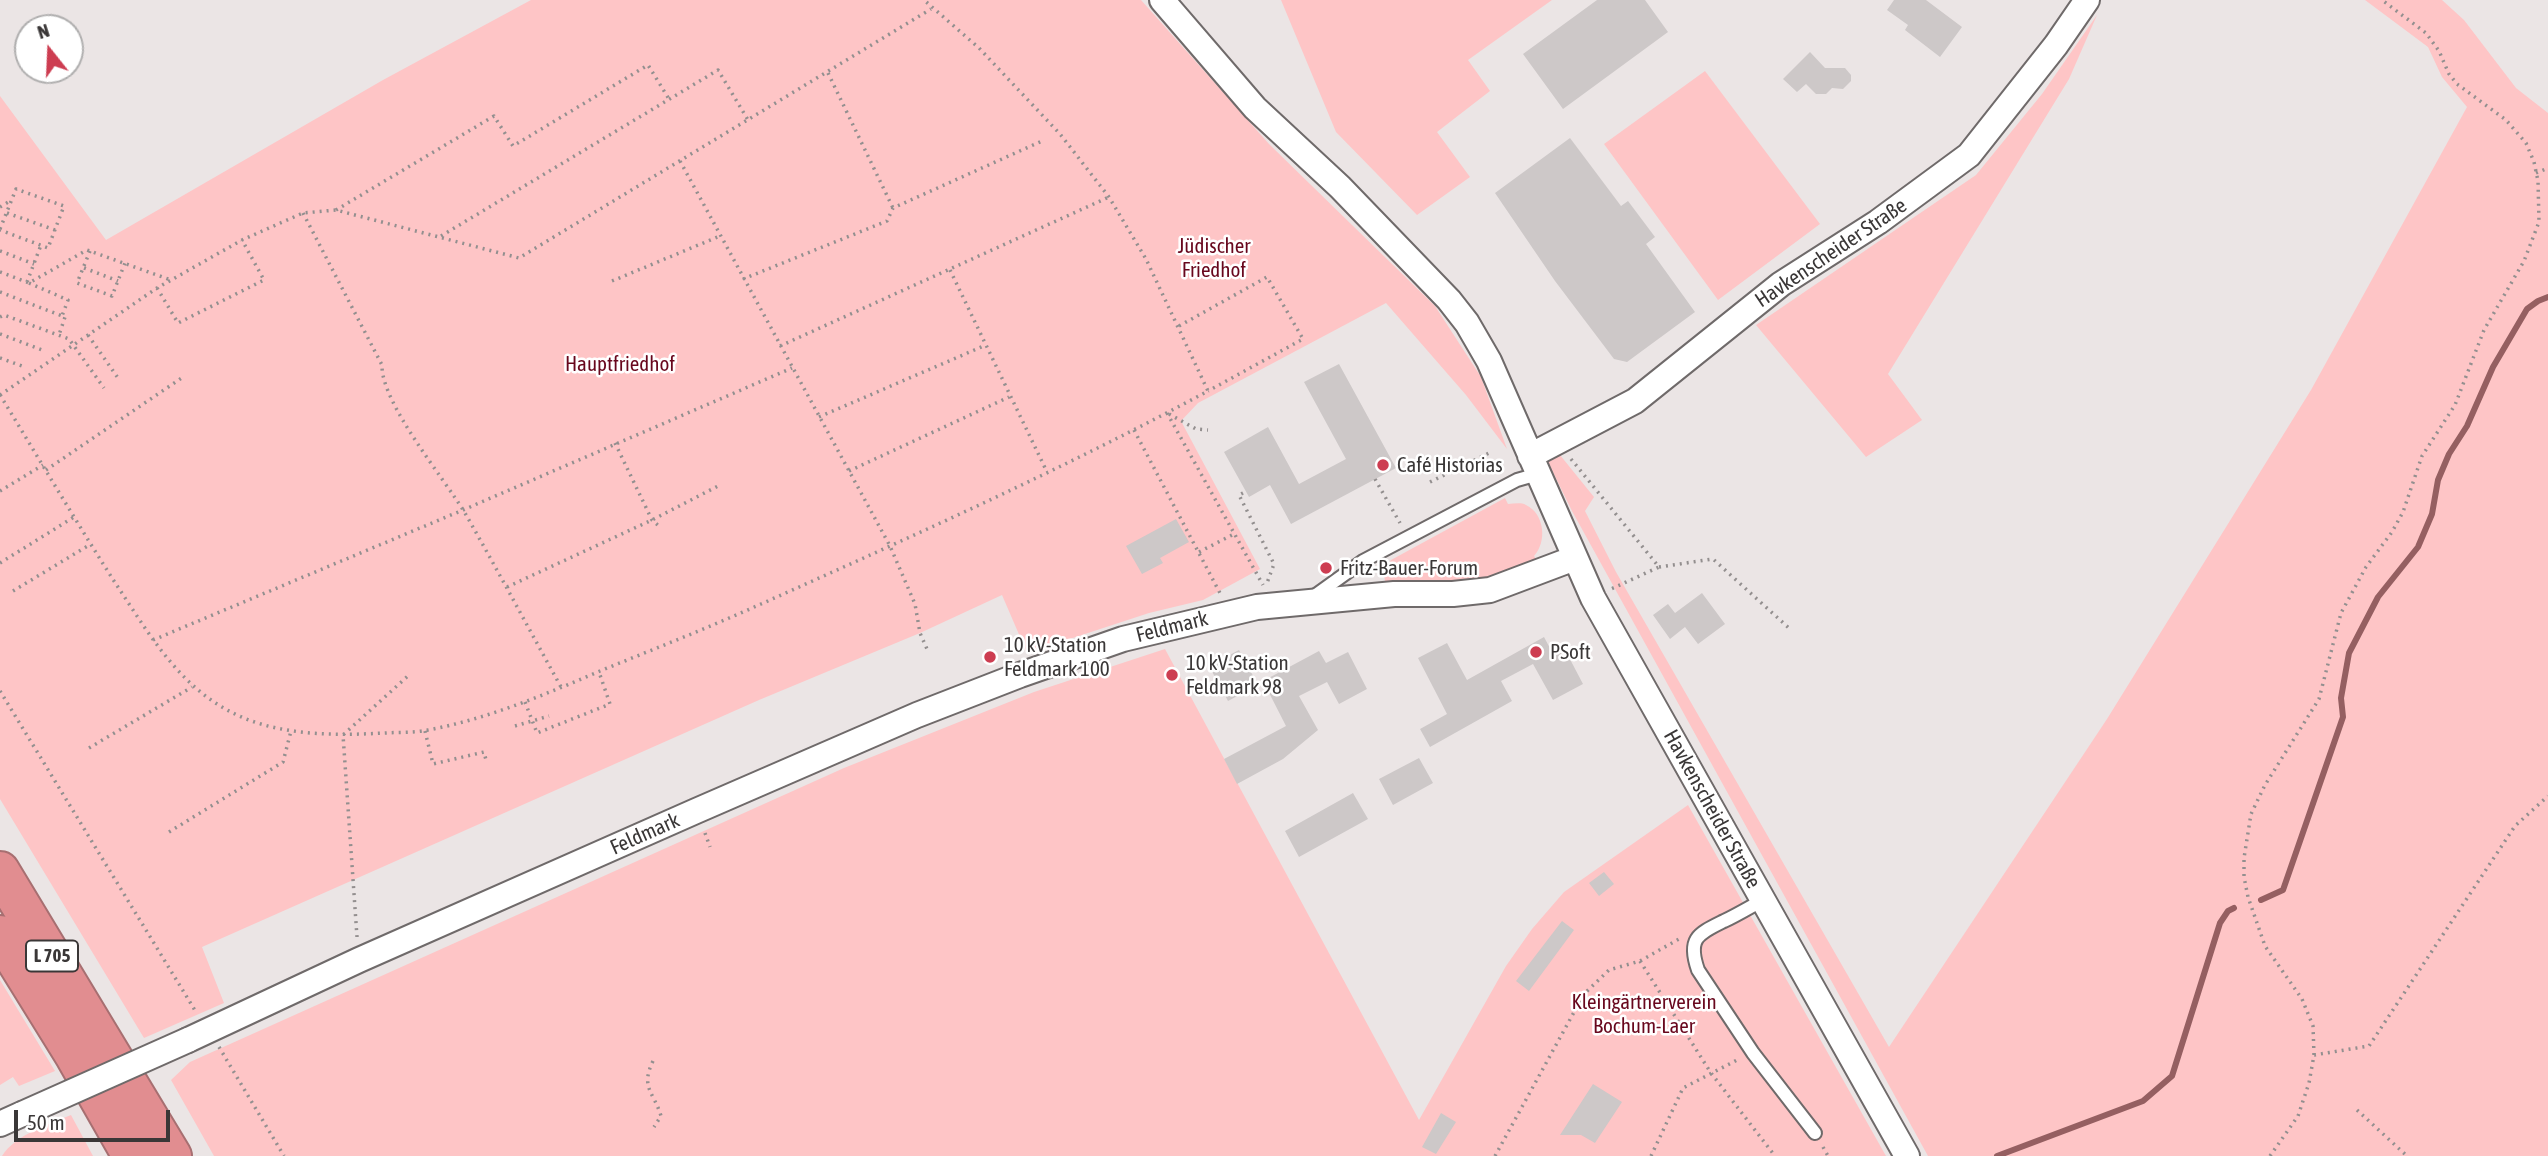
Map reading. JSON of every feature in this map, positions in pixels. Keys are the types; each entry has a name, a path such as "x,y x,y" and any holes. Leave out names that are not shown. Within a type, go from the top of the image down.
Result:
{"highway":[{"name":"L 705","path":"0,871 90,1049 132,1156"},
{"name":"L 705","path":"0,935 172,1156"}],"street":[{"name":"Havkenscheider Straße","path":"1162,0 1255,108 1340,187 1455,307 1467,323 1489,361 1593,598 1907,1156"},
{"name":"Havkenscheider Straße","path":"1534,465 1557,441 1635,401 1781,284 1878,222 1969,155 2056,45 2087,0"},
{"name":"Feldmark","path":"11,1119 359,960 917,715 1020,675 1123,639 1230,612 1310,600 1490,590 1575,558"}],"lane":[{"name":"Feldmark","path":"1310,600 1363,561 1517,480 1534,465"},
{"path":"1763,900 1704,930 1697,939 1694,950 1698,971 1753,1053 1815,1133"}],"path":[{"path":"923,0 979,48 1060,134 1109,197 1146,259 1208,391"},
{"path":"2270,1156 2298,1116 2309,1083 2314,1055 2313,1026 2302,999 2265,946 2248,897 2244,858 2251,814 2265,785 2319,699 2341,613 2366,567 2403,512 2422,456 2455,405 2484,330 2524,261 2539,222 2536,173 2526,143 2517,131 2457,84 2449,74 2440,51 2426,33 2382,0"},
{"path":"931,9 519,258 336,210 303,213 242,240 157,288 0,395 153,640 192,687 223,708 254,722 291,731 343,735 425,731 525,702 700,631 890,546 1134,430 1303,339 1268,276 1179,327"},
{"path":"336,210 494,116 513,146 648,65 669,99"},
{"path":"440,236 718,70 748,120"},
{"path":"828,73 893,208"},
{"path":"743,279 887,221 893,208 1042,141"},
{"path":"680,161 890,546 915,604 920,633 927,649"},
{"path":"2536,173 2548,168"},
{"path":"16,189 64,206 48,248 0,230 11,200 16,189"},
{"path":"780,346 1109,197"},
{"path":"0,207 11,200"},
{"path":"7,212 55,229"},
{"path":"303,213 382,365 382,377 415,440 463,510 561,687"},
{"path":"612,281 720,236"},
{"path":"157,288 178,323 264,280 242,240"},
{"path":"28,282 41,245"},
{"path":"28,282 86,250 171,280"},
{"path":"0,251 34,264"},
{"path":"91,251 77,283 112,296 125,263"},
{"path":"84,268 118,281"},
{"path":"950,271 1047,472"},
{"path":"0,272 68,300 62,316"},
{"path":"0,292 65,317 59,335"},
{"path":"0,317 4,315 69,339 104,388"},
{"path":"0,334 45,351"},
{"path":"88,335 118,378"},
{"path":"819,417 986,345"},
{"path":"0,358 22,366"},
{"path":"153,640 792,368"},
{"path":"46,470 183,377"},
{"path":"849,471 1010,397"},
{"path":"1167,413 1196,429 1208,429"},
{"path":"1167,413 1265,589 1274,564 1239,495 1243,493"},
{"path":"1134,430 1230,612"},
{"path":"1557,441 1659,566"},
{"path":"615,443 652,520 660,527"},
{"path":"1430,482 1491,452"},
{"path":"0,482 2,490 43,465"},
{"path":"1375,479 1401,525"},
{"path":"506,587 652,520 720,485"},
{"path":"0,563 74,517"},
{"path":"1199,552 1234,534"},
{"path":"13,591 91,544"},
{"path":"1593,598 1659,566 1713,559 1790,629"},
{"path":"525,702 537,733 610,705 598,672"},
{"path":"343,735 409,675"},
{"path":"89,748 192,687"},
{"path":"0,691 198,1035 284,1156"},
{"path":"514,726 550,716"},
{"path":"169,832 283,762 291,731"},
{"path":"425,731 433,764 484,752 486,760"},
{"path":"343,735 359,960"},
{"path":"2314,1055 2369,1046 2515,826 2548,796"},
{"path":"1495,1156 1584,994 1609,970 1640,961 1681,938 1704,930"},
{"path":"1640,961 1711,1073 1775,1156"},
{"path":"1651,1156 1683,1088 1753,1053"},
{"path":"653,1061 648,1070 646,1085 661,1116 654,1127"},
{"path":"2357,1110 2406,1156"}],"green space":[{"name":"Hauptfriedhof","path":"531,0 1141,0 1269,144 1435,306 1481,377 1507,449 1466,395 1386,303 1198,403 1181,421 1260,569 1203,600 1149,613 1027,653 1002,595 202,947 224,1003 144,1038 0,799 0,96 106,240 383,80"},
{"path":"1281,0 1552,0 1468,60 1490,91 1437,132 1470,177 1417,215 1336,132"},
{"path":"2365,0 2442,0 2464,20 2516,88 2548,113 2548,1156 1928,1156 1572,511 1548,462 1560,455 1594,497 1585,511 1616,572 1889,1047 2107,719 2311,390 2467,107 2442,77 2428,47"},
{"path":"2097,15 2069,79 1888,374 1922,420 1866,457 1756,325 1976,175 2042,94"},
{"path":"1705,71 1820,224 1718,300 1604,144"},
{"path":"1505,498 1508,504 1524,504 1537,515 1542,529 1541,543 1534,556 1538,562 1484,580 1385,581 1383,570 1391,560"},
{"name":"Kleingärtnerverein Bochum-Laer","path":"1165,649 1419,1120 1506,966 1532,929 1564,892 1688,805 1886,1156 214,1156 171,1080 190,1062 844,768 1034,692"},
{"path":"0,980 55,1071 19,1086 13,1077 0,1085"},
{"path":"71,1115 93,1156 2,1156 24,1136"}],"building":[{"path":"1597,0 1645,0 1668,32 1563,109 1523,54"},
{"path":"1894,0 1926,0 1962,27 1940,57 1905,30 1908,25 1887,10"},
{"path":"1810,52 1825,68 1845,68 1851,75 1851,81 1843,89 1832,88 1826,94 1816,94 1806,84 1797,92 1783,79"},
{"path":"1570,138 1621,206 1628,201 1655,237 1646,244 1695,312 1627,362 1614,359 1555,281 1495,193"},
{"path":"1339,364 1396,468 1291,524 1270,485 1249,497 1224,452 1268,427 1299,484 1346,459 1304,382"},
{"path":"1176,519 1189,542 1160,558 1163,563 1142,574 1126,546"},
{"path":"1702,593 1725,624 1698,644 1685,627 1670,639 1653,615 1668,604 1675,613"},
{"path":"1544,637 1551,650 1562,644 1583,684 1553,700 1533,664 1501,681 1512,701 1430,747 1420,729 1447,714 1418,658 1447,643 1467,680"},
{"path":"1239,650 1258,685 1228,701 1209,666"},
{"path":"1319,651 1326,663 1348,652 1367,689 1339,704 1327,682 1299,696 1318,730 1283,759 1237,784 1224,759 1286,726 1263,681"},
{"path":"1419,758 1433,783 1393,805 1379,779"},
{"path":"1353,793 1368,819 1299,857 1285,831"},
{"path":"1604,872 1614,884 1599,896 1589,883"},
{"path":"1562,921 1574,930 1529,991 1516,981"},
{"path":"1593,1084 1622,1102 1595,1143 1581,1135 1560,1135"},
{"path":"1441,1113 1456,1122 1436,1154 1422,1147"}],"waterway":[{"path":"2261,900 2283,890 2343,717 2341,698 2349,653 2378,597 2418,547 2432,514 2438,480 2449,454 2467,426 2493,367 2527,309 2548,297"},
{"path":"1997,1156 2143,1101 2172,1076 2220,923 2228,911 2234,908"}],"place":[{"name":"Café Historias","path":"1383,465"},
{"name":"Fritz-Bauer-Forum","path":"1326,568"},
{"name":"PSoft","path":"1536,652"},
{"name":"10 kV-Station Feldmark 100","path":"990,657"},
{"name":"10 kV-Station Feldmark 98","path":"1172,675"}],"park label":[{"name":"Jüdischer Friedhof","path":"1214,258"}]}
